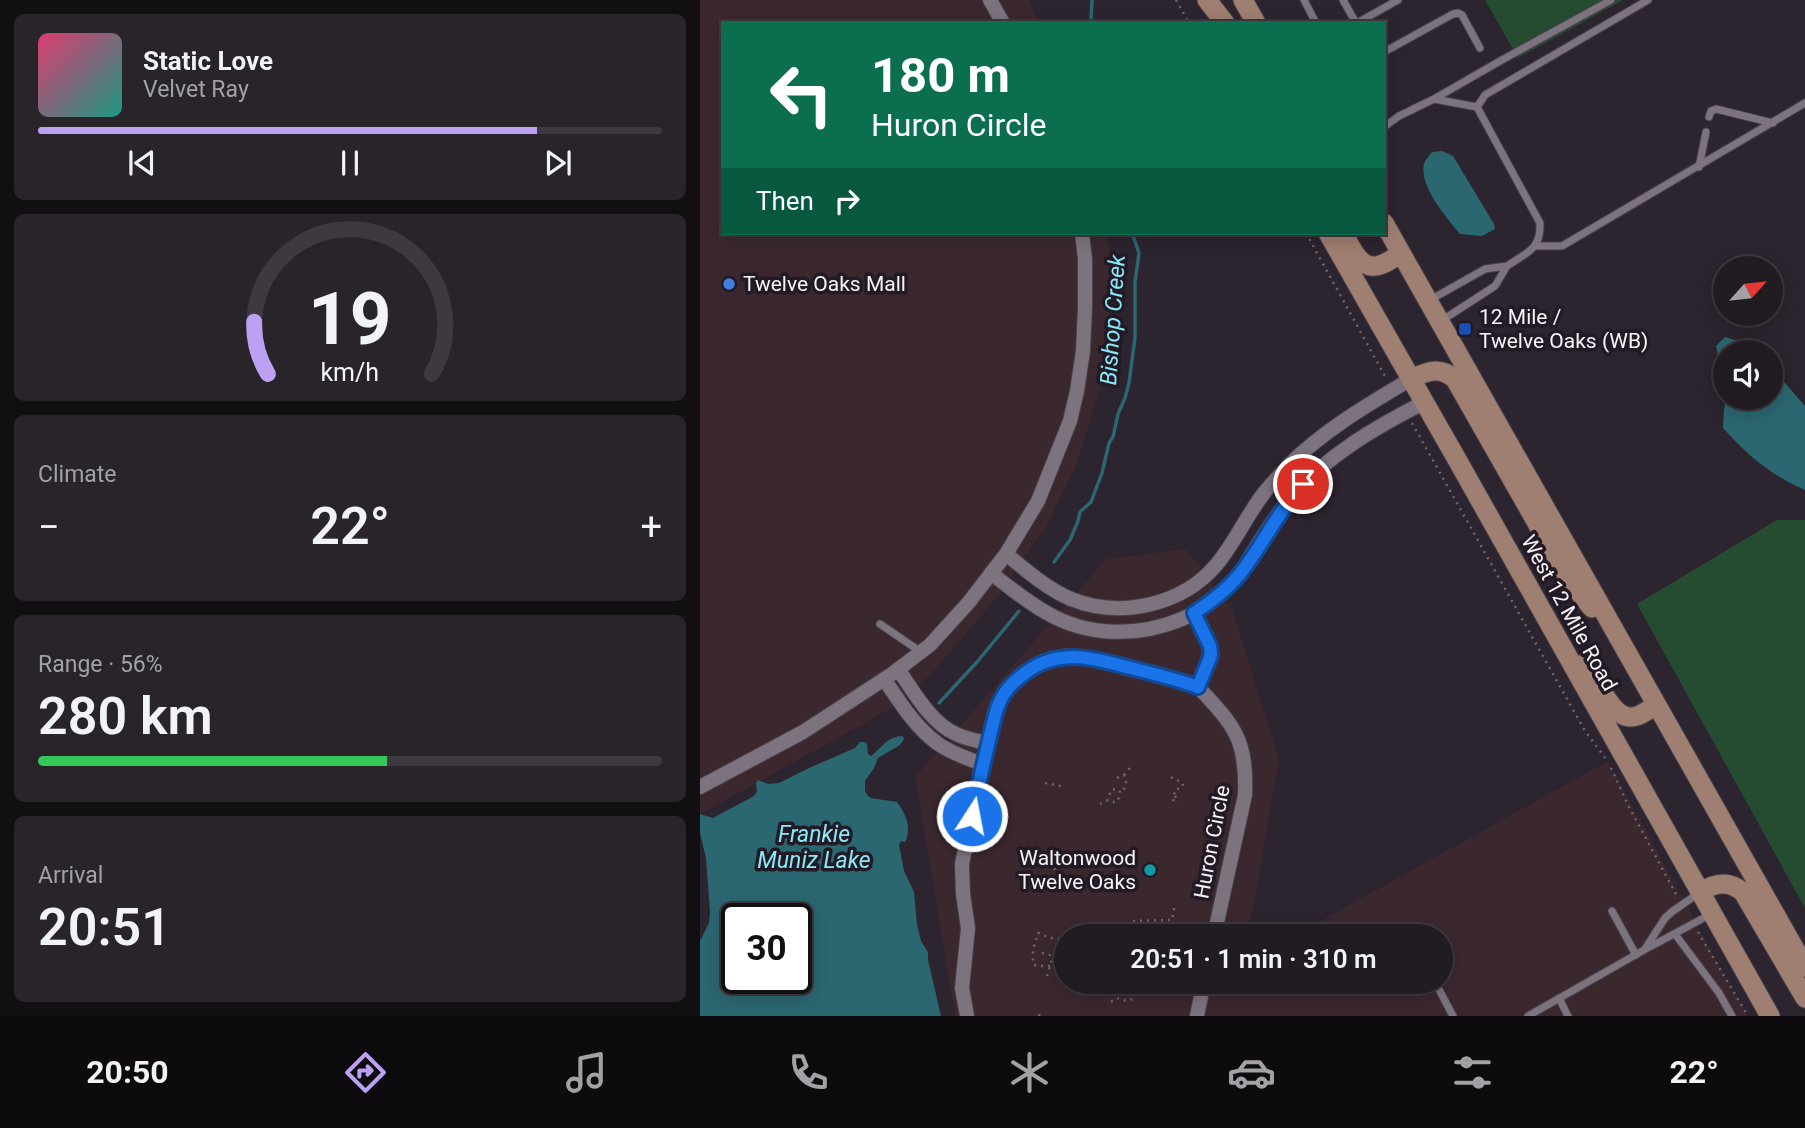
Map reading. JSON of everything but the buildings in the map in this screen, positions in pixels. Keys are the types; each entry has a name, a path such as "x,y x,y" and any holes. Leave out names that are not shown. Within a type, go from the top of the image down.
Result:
{"main road":[{"path":"1195,0 1207,21"},
{"path":"1207,0 1223,21"},
{"path":"1243,0 1255,21"},
{"path":"1258,0 1270,21"},
{"name":"West 12 Mile Road","path":"1386,227 1805,967"},
{"name":"West 12 Mile Road","path":"1329,235 1770,1016"},
{"path":"1344,235 1359,259 1369,265 1381,265 1401,253"},
{"path":"1411,379 1424,372 1437,370 1455,379 1570,581 1626,650"},
{"path":"1472,485 1507,522 1615,711 1619,715 1632,717 1656,705"},
{"path":"1700,892 1712,885 1724,883 1743,892 1805,998"}],"street":[{"path":"990,0 1002,21"},
{"path":"700,787 803,732 921,652 969,602 1006,554 1038,501 1070,421 1083,351 1085,259 1082,235"},
{"path":"1006,554 1057,592 1086,604 1127,608 1172,597 1210,572 1264,493 1303,452 1326,433 1411,379"},
{"path":"991,573 1049,614 1084,628 1120,632 1141,630 1180,620 1194,613 1224,590 1240,573 1281,511 1319,468 1348,446 1424,402"},
{"path":"1194,613 1210,646 1211,655 1198,687"},
{"name":"Huron Circle","path":"967,1016 962,988 968,928 962,894 962,864 982,764 998,705 1012,684 1029,669 1047,660 1065,656 1083,657 1171,678 1198,687 1228,719 1240,741 1246,772 1245,795 1217,924"},
{"path":"898,669 931,715 944,726 955,734 988,743"},
{"path":"884,679 919,727 937,743 982,764"},
{"path":"1197,1016 1202,994"}],"lane":[{"path":"1304,0 1315,21"},
{"path":"1343,0 1356,21"},
{"path":"1361,21 1398,0"},
{"path":"1386,126 1611,0"},
{"path":"1477,107 1485,95 1648,0"},
{"path":"1386,51 1453,13 1462,15 1480,48"},
{"path":"1434,99 1477,107"},
{"path":"1537,246 1562,246 1805,103"},
{"path":"1440,322 1495,286 1507,266 1537,246 1541,237 1540,223 1477,107"},
{"path":"1709,117 1711,111 1716,108 1773,123"},
{"path":"1699,167 1706,132"},
{"path":"1429,301 1485,269 1507,266"},
{"path":"880,624 921,652"},
{"path":"1644,950 1665,918 1700,892"},
{"path":"1612,911 1636,955"},
{"path":"1528,1016 1712,914"},
{"path":"1675,934 1719,993 1732,1016"},
{"path":"1441,994 1453,1016"},
{"path":"1559,998 1568,1016"}],"path":[{"path":"1176,0 1188,21"},
{"path":"1308,235 1393,390"},
{"path":"1406,412 1585,731 1608,761 1629,807 1681,904"},
{"path":"1117,778 1132,768"},
{"path":"1100,804 1108,800 1118,801 1126,782 1124,775"},
{"path":"1171,777 1182,780 1183,786 1174,791 1173,801"},
{"path":"1045,783 1065,787"},
{"path":"1108,800 1111,790 1117,789 1120,792"},
{"path":"1175,796 1179,802"},
{"path":"1054,868 1057,873"},
{"path":"1133,921 1172,920 1175,904"},
{"path":"1693,924 1748,1016"},
{"path":"1050,966 1034,964 1033,950 1038,933 1054,938"},
{"path":"1042,953 1053,956 1047,976"},
{"path":"1111,1002 1115,998 1126,1001 1133,999 1134,994"}],"shaded area":[{"path":"700,0 1028,0 1039,21 721,21 721,235 1106,235 1112,262 1106,369 1076,466 1046,527 995,600 930,675 892,708 700,814"},
{"path":"1186,549 1232,609 1279,760 1250,924 1054,924 1054,994 1453,994 1453,924 1316,924 1608,761 1747,1016 955,1016 915,777 1106,559"}],"green space":[{"path":"1485,0 1623,0 1518,58"},
{"path":"1777,520 1805,520 1805,908 1637,604"}],"water":[{"path":"1442,151 1453,156 1495,229 1482,236 1460,234 1441,210 1429,190 1423,170 1425,161 1432,152"},
{"path":"1783,381 1805,406 1805,490 1761,464 1723,428 1724,410 1783,410"},
{"name":"Frankie Muniz Lake","path":"903,736 904,739 900,745 878,758 865,781 865,791 871,798 897,802 905,816 907,837 905,842 901,841 899,845 904,871 914,892 917,924 921,941 928,952 941,1016 700,1016 700,941 709,923 710,912 700,814 713,818 754,796 758,780 768,784 779,783 855,748 860,742 867,744 868,754 871,756 889,740"}],"waterway":[{"name":"Bishop Creek","path":"1090,21 1092,0"},
{"name":"Bishop Creek","path":"1054,562 1070,540 1080,512 1091,502 1129,383 1135,338 1135,282 1139,253 1133,235"},
{"name":"Bishop Creek","path":"939,703 1019,611"}],"place":[{"name":"Twelve Oaks Mall","path":"729,284"},
{"name":"12 Mile / Twelve Oaks (WB)","path":"1465,329"},
{"name":"Waltonwood Twelve Oaks","path":"1150,870"}],"route":[{"path":"972,816 982,764 998,705 1012,684 1029,669 1055,658 1083,657 1198,687 1211,655 1207,638 1194,613 1214,599 1240,573 1281,511 1303,484"}]}
